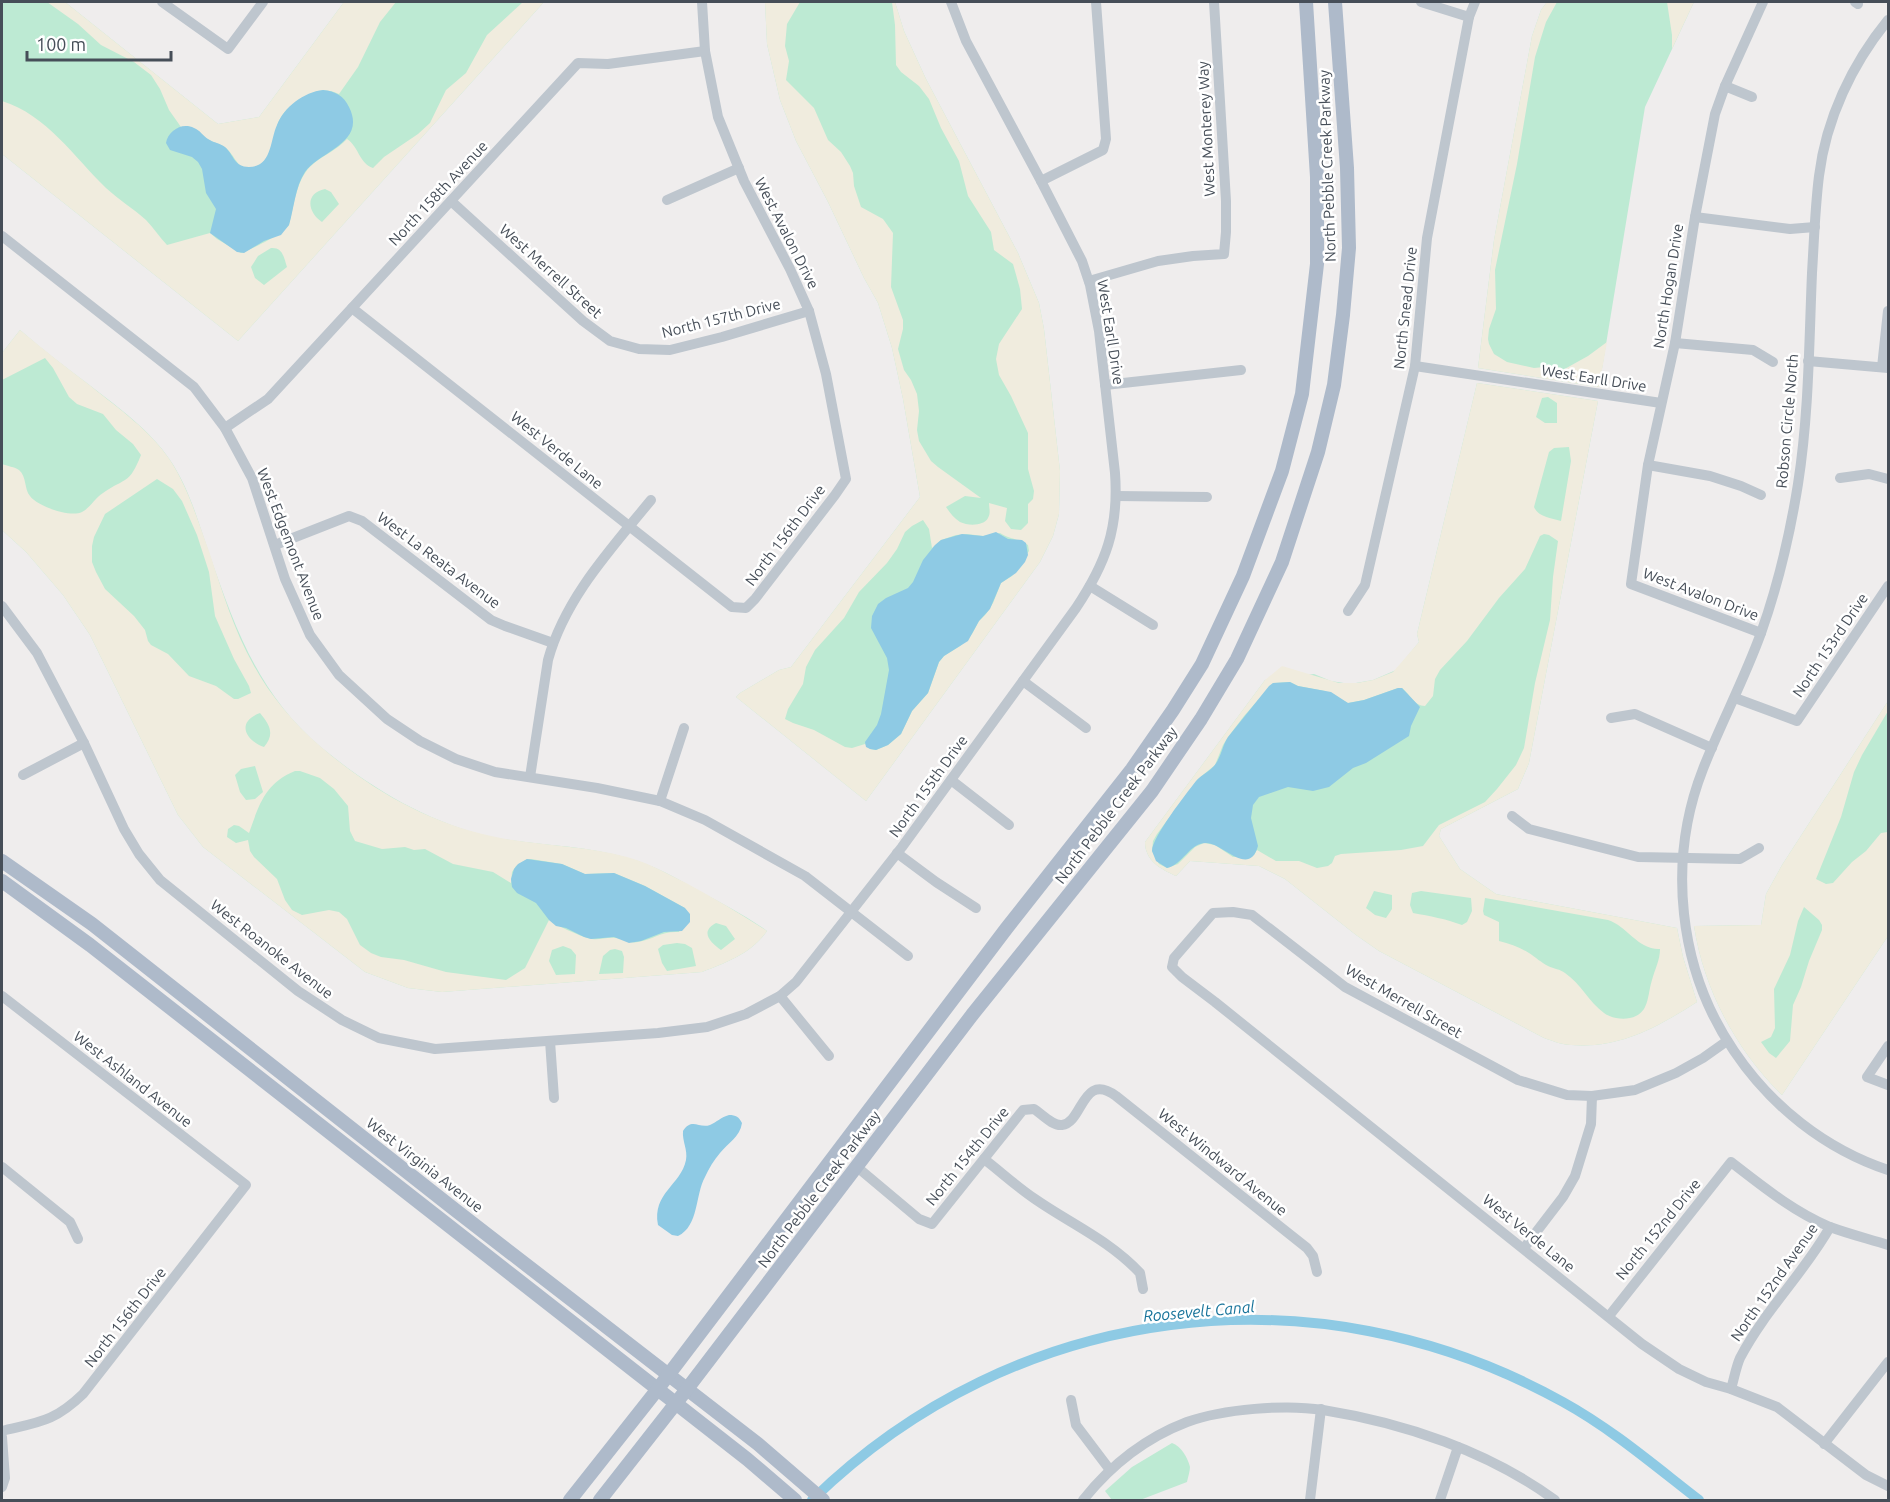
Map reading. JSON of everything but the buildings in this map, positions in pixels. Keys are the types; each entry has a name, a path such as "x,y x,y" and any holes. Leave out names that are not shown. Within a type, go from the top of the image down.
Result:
{"main road":[{"name":"North Pebble Creek Parkway","path":"570,1500 668,1376 1006,929 1132,769 1202,664 1243,576 1282,471 1302,394 1317,264 1317,166 1306,2"},
{"name":"North Pebble Creek Parkway","path":"600,1500 1027,947 1152,791 1215,698 1237,659 1282,562 1318,452 1334,385 1349,248 1347,168 1335,2"},
{"name":"West Virginia Avenue","path":"2,861 92,924 758,1444 823,1500"},
{"path":"2,881 90,945 747,1459 794,1499"},
{"path":"1006,929 1027,947"},
{"path":"837,1152 857,1167"}],"street":[{"path":"162,2 228,49 263,2"},
{"name":"West Avalon Drive","path":"702,2 705,51 718,117 739,168 809,311 826,374 846,479"},
{"name":"West Earll Drive","path":"951,2 966,41 1041,181 1082,261 1089,281 1099,331 1116,496 1109,541 1101,565 1090,586"},
{"path":"1041,181 1103,150 1106,139 1096,2"},
{"name":"West Monterey Way","path":"1089,281 1158,261 1224,254 1225,178 1214,2"},
{"path":"1421,2 1469,16"},
{"name":"North Snead Drive","path":"1347,611 1365,585 1415,366 1427,238 1469,16 1475,2"},
{"name":"North Hogan Drive","path":"1631,584 1648,465 1675,343 1695,217 1715,114 1725,86 1763,2"},
{"name":"Robson Circle North","path":"1887,24 1854,70 1834,114 1819,173 1802,459 1797,488 1780,570 1761,633 1735,698 1702,770 1690,809 1683,858 1682,895 1686,933 1703,992 1727,1041 1744,1067 1772,1099 1799,1122 1835,1146 1888,1170"},
{"name":"North 158th Avenue","path":"225,428 268,399 578,63 608,64 705,51"},
{"path":"1725,86 1752,97"},
{"path":"667,200 739,168"},
{"name":"West Merrell Street","path":"451,201 590,327 610,341 639,349"},
{"path":"1695,217 1790,229 1815,227"},
{"name":"West Edgemont Avenue","path":"4,242 194,387 225,428 252,478 285,579 310,635 339,675 387,719 429,746 456,759 495,772 597,788 660,801 705,820 792,868 909,956"},
{"name":"West Verde Lane","path":"352,308 732,607 746,608"},
{"name":"North 157th Drive","path":"639,349 670,350 809,311"},
{"path":"1808,362 1885,368 1888,311"},
{"path":"1675,343 1753,350 1773,362"},
{"name":"West Earll Drive","path":"1415,366 1661,403"},
{"path":"1105,385 1241,370"},
{"path":"1648,465 1710,476 1761,495"},
{"path":"1840,478 1869,474 1888,479"},
{"name":"North 156th Drive","path":"746,608 846,479"},
{"path":"1116,496 1207,497"},
{"path":"530,777 548,660 553,643 583,586 651,500"},
{"name":"West La Reata Avenue","path":"274,545 349,516 362,520 490,620 553,643"},
{"name":"West Avalon Drive","path":"1631,584 1761,633"},
{"path":"1090,586 1153,625"},
{"name":"North 155th Drive","path":"780,996 796,982 897,853 1090,586"},
{"name":"North 153rd Drive","path":"1735,698 1797,721 1888,586"},
{"name":"West Roanoke Avenue","path":"4,613 37,653 84,743 124,829 139,854 160,880 298,991 342,1020 379,1038 435,1049 707,1027 746,1014 780,996"},
{"path":"1023,681 1086,728"},
{"path":"1611,718 1635,714 1712,748"},
{"path":"660,801 684,728"},
{"path":"23,775 84,743"},
{"path":"951,780 1009,825"},
{"path":"1512,816 1529,829 1638,858 1740,859 1759,848"},
{"path":"897,853 976,908"},
{"name":"West Merrell Street","path":"1213,913 1233,912 1252,915 1345,987 1518,1080 1567,1095 1592,1096 1635,1090 1676,1073 1727,1041"},
{"name":"West Verde Lane","path":"1213,913 1206,918 1174,957 1172,967 1182,977 1642,1344 1678,1369 1706,1382 1777,1407 1866,1475 1888,1486"},
{"name":"West Ashland Avenue","path":"2,996 246,1185"},
{"path":"780,996 829,1056"},
{"path":"550,1041 554,1098"},
{"path":"1888,1046 1867,1077 1888,1085"},
{"name":"West Windward Avenue","path":"1028,1109 1040,1112 1059,1126 1065,1125 1090,1094 1096,1090 1108,1090 1307,1248 1313,1256 1317,1272"},
{"path":"1524,1248 1563,1197 1575,1176 1592,1124 1592,1096"},
{"name":"North 154th Drive","path":"857,1167 920,1219 932,1224 1020,1113 1028,1109"},
{"path":"984,1159 1035,1199 1108,1245 1140,1273 1143,1289"},
{"name":"North 152nd Drive","path":"1609,1316 1731,1162 1767,1190 1830,1227"},
{"path":"2,1167 70,1222 78,1239"},
{"name":"North 156th Drive","path":"2,1431 50,1419 67,1409 83,1394 246,1185"},
{"path":"1830,1227 1888,1245"},
{"name":"North 152nd Avenue","path":"1731,1389 1739,1360 1760,1325 1817,1251 1830,1227"},
{"path":"1824,1444 1888,1362"},
{"path":"1071,1400 1076,1425 1110,1470"},
{"path":"1083,1500 1110,1470 1139,1446 1164,1432 1189,1421 1220,1414 1281,1408 1321,1409 1420,1433 1458,1447 1510,1472 1555,1500"},
{"path":"1310,1500 1321,1409"},
{"path":"2,1437 5,1478 2,1487"},
{"path":"1440,1500 1458,1447"}],"green space":[{"path":"2,2 65,2 218,124 259,117 344,2 544,2 238,341 2,154"},
{"path":"765,2 895,2 904,31 926,79 1018,253 1039,303 1044,329 1060,471 1059,514 1053,536 1040,562 866,801 736,697 779,670 791,667 920,497 892,348 878,303 796,141 780,100 767,44"},
{"path":"1547,2 1694,2 1645,107 1599,387 1478,368 1494,240 1532,36 1541,10"},
{"path":"20,330 134,420 170,460 188,493 229,608 252,659 281,706 322,748 361,777 402,803 446,823 492,837 612,854 655,868 763,928 767,931 761,939 738,956 702,972 442,992 408,988 365,972 203,847 178,815 90,635 63,595 26,552 2,530 2,353"},
{"path":"1477,383 1598,401 1529,763 1518,789 1441,829 1439,836 1460,869 1496,894 1677,928 1697,1002 1653,1028 1622,1040 1589,1045 1568,1045 1544,1038 1379,951 1285,879 1259,866 1190,861 1176,876 1155,864 1146,849 1145,842 1265,680 1314,674 1331,681 1350,684 1373,680 1396,670 1419,642 1417,634"},
{"path":"1888,701 1888,936 1782,1095 1750,1059 1724,1018 1706,973 1694,926 1761,925 1766,894 1782,865"},
{"path":"1172,1443 1186,1456 1190,1469 1187,1482 1140,1500 1112,1500 1105,1491 1132,1467"}],"sand":[{"path":"47,2 65,2 218,124 259,117 344,2 396,2 380,22 358,67 339,94 326,90 317,91 290,106 277,125 268,156 259,165 247,168 242,167 224,147 209,140 193,128 181,127 169,110 151,75 134,62 101,45 78,24"},
{"path":"523,2 544,2 238,341 2,154 2,101 33,116 59,138 106,188 146,220 167,245 210,233 241,253 286,229 299,184 307,170 347,139 368,166 373,168 384,157 418,134 430,123 446,90 466,73 487,35","holes":["325,189 331,192 339,204 322,222 313,213 310,203 314,194","271,248 281,251 287,267 264,285 255,278 251,267 258,256"]},
{"path":"765,2 800,2 787,24 785,46 789,61 786,80 814,108 828,140 841,152 850,166 861,207 883,219 893,233 891,287 903,320 898,349 904,370 917,394 919,441 931,461 981,498 965,496 946,507 960,522 971,525 983,523 989,516 989,503 1007,508 1005,521 1011,529 1021,530 1028,523 1028,504 1033,499 1034,491 1028,469 1028,433 999,375 996,359 999,344 1022,309 1020,289 1013,264 994,250 991,232 968,196 959,161 941,128 929,99 919,86 896,65 892,2 895,2 904,31 926,79 1018,253 1039,303 1044,329 1060,471 1059,514 1053,536 1040,562 866,801 736,697 779,670 791,667 920,497 892,348 878,303 796,141 780,100 767,44","holes":["923,520 929,529 932,548 941,540 956,535 983,536 1000,533 1028,545 1029,551 1012,576 1001,583 993,603 972,634 939,662 928,693 912,711 901,734 888,745 876,750 870,749 865,744 852,748 845,747 814,730 785,719 788,709 803,684 806,667 815,650 844,618 859,592 887,563 905,532"]},
{"path":"1547,2 1557,2 1546,22 1535,57 1517,164 1495,270 1496,309 1488,339 1494,354 1507,362 1534,368 1554,366 1561,371 1607,342 1599,387 1478,368 1494,240 1532,36 1541,10"},
{"path":"1667,2 1694,2 1672,49 1672,35"},
{"path":"20,330 154,439 177,471 188,494 229,610 253,664 274,697 292,718 339,762 400,802 467,830 508,839 610,853 643,862 688,884 767,931 761,939 729,961 702,972 442,992 408,988 365,972 203,847 178,815 90,635 63,595 26,552 2,530 2,464 19,470 28,493 39,504 62,512 77,513 85,510 100,495 130,476 141,455 103,414 77,404 69,397 45,358 2,380 2,353","holes":["157,479 173,489 182,501 197,535 209,572 215,616 251,693 234,699 216,686 189,676 168,654 151,645 145,630 134,616 105,589 96,572 92,562 94,537 105,514","260,713 266,722 270,734 264,747 248,736 246,731 248,721","255,766 263,792 255,799 246,800 240,792 235,775 241,769","295,771 320,778 334,789 348,806 350,831 355,841 382,849 405,847 414,850 425,849 453,864 493,872 511,883 512,872 516,866 527,859 562,864 585,874 614,873 645,886 685,908 679,932 635,942 618,938 592,939 583,937 549,920 525,968 506,980 446,972 404,960 381,957 360,945 347,919 339,912 329,910 302,915 292,910 285,900 277,879 250,851 248,840 236,843 227,837 228,829 234,825 249,833 264,796 277,782","716,923 726,926 735,939 721,950 708,937 708,930","685,944 692,948 696,966 667,971 658,949 663,945","563,946 571,949 576,955 575,974 556,975 549,961 552,950","610,950 622,951 623,973 599,974 603,956"]},
{"path":"1477,383 1598,401 1529,763 1518,789 1441,829 1439,836 1460,869 1496,894 1677,928 1697,1002 1653,1028 1622,1040 1589,1045 1561,1044 1544,1038 1379,951 1285,879 1259,866 1190,861 1176,876 1151,859 1145,842 1265,680 1282,666 1339,683 1373,680 1393,672 1419,642 1417,634","holes":["1548,397 1557,403 1557,423 1545,423 1536,417 1542,398","1569,447 1571,461 1561,521 1542,515 1534,507 1549,452 1554,448","1549,535 1558,541 1550,620 1535,683 1524,748 1516,765 1485,802 1439,825 1423,846 1401,850 1341,854 1335,856 1328,866 1317,868 1299,861 1276,861 1257,850 1254,855 1233,857 1215,845 1204,843 1195,847 1178,864 1167,868 1159,864 1152,851 1153,841 1157,834 1198,779 1215,765 1228,737 1273,683 1290,682 1298,686 1325,691 1348,703 1402,688 1415,702 1425,706 1433,696 1435,679 1440,670 1467,641 1499,598 1525,569 1540,536","1374,891 1392,895 1392,909 1386,918 1375,915 1366,908","1421,891 1471,898 1472,911 1467,922 1462,925 1413,913 1410,905 1412,893","1485,898 1615,923 1645,946 1660,949 1645,1007 1642,1012 1632,1018 1620,1019 1609,1016 1599,1009 1571,977 1546,965 1522,949 1499,941 1499,922 1484,915"]},
{"path":"1888,701 1888,711 1854,772 1841,817 1816,879 1826,884 1833,883 1881,833 1888,832 1888,936 1782,1095 1750,1059 1724,1018 1706,973 1694,926 1761,925 1766,894 1782,865","holes":["1804,907 1819,920 1822,930 1793,1005 1790,1041 1776,1058 1761,1042 1771,1037 1775,1028 1774,989 1790,955 1798,921"]}],"water":[{"path":"323,90 339,95 345,100 353,119 352,129 347,138 305,172 297,191 289,225 281,235 264,241 244,253 237,252 210,233 216,209 206,193 202,169 198,162 192,157 170,150 166,143 167,139 176,129 189,126 225,147 240,165 257,166 262,163 269,152 277,125 284,112 302,97"},
{"path":"996,532 1008,539 1022,540 1026,543 1028,555 1025,562 1016,573 1001,583 990,609 979,621 968,641 944,656 939,662 928,693 912,711 901,734 888,745 876,750 866,747 865,742 877,725 881,714 889,670 887,658 871,628 872,616 878,604 908,588 923,560 941,540 962,534 983,536"},
{"path":"1290,682 1298,686 1331,692 1348,703 1402,688 1420,707 1409,736 1366,763 1353,768 1329,787 1313,791 1288,787 1259,797 1253,805 1251,818 1258,846 1254,855 1248,859 1242,859 1213,844 1206,843 1195,846 1173,866 1167,868 1156,861 1152,851 1157,836 1196,781 1216,763 1228,737 1269,686 1273,683"},
{"path":"527,859 562,864 585,874 614,873 645,886 685,908 690,914 690,922 682,931 664,932 629,943 614,937 591,939 584,937 556,926 536,903 517,893 512,887 511,879 514,869"},
{"path":"729,1115 741,1121 741,1128 708,1170 690,1225 678,1236 672,1235 658,1225 657,1214 663,1197 679,1176 686,1160 683,1131 689,1125 710,1125"}],"waterway":[{"name":"Roosevelt Canal","path":"812,1500 892,1433 980,1382 1073,1346 1171,1325 1270,1320 1370,1331 1468,1358 1563,1402 1599,1424 1699,1500"}]}
